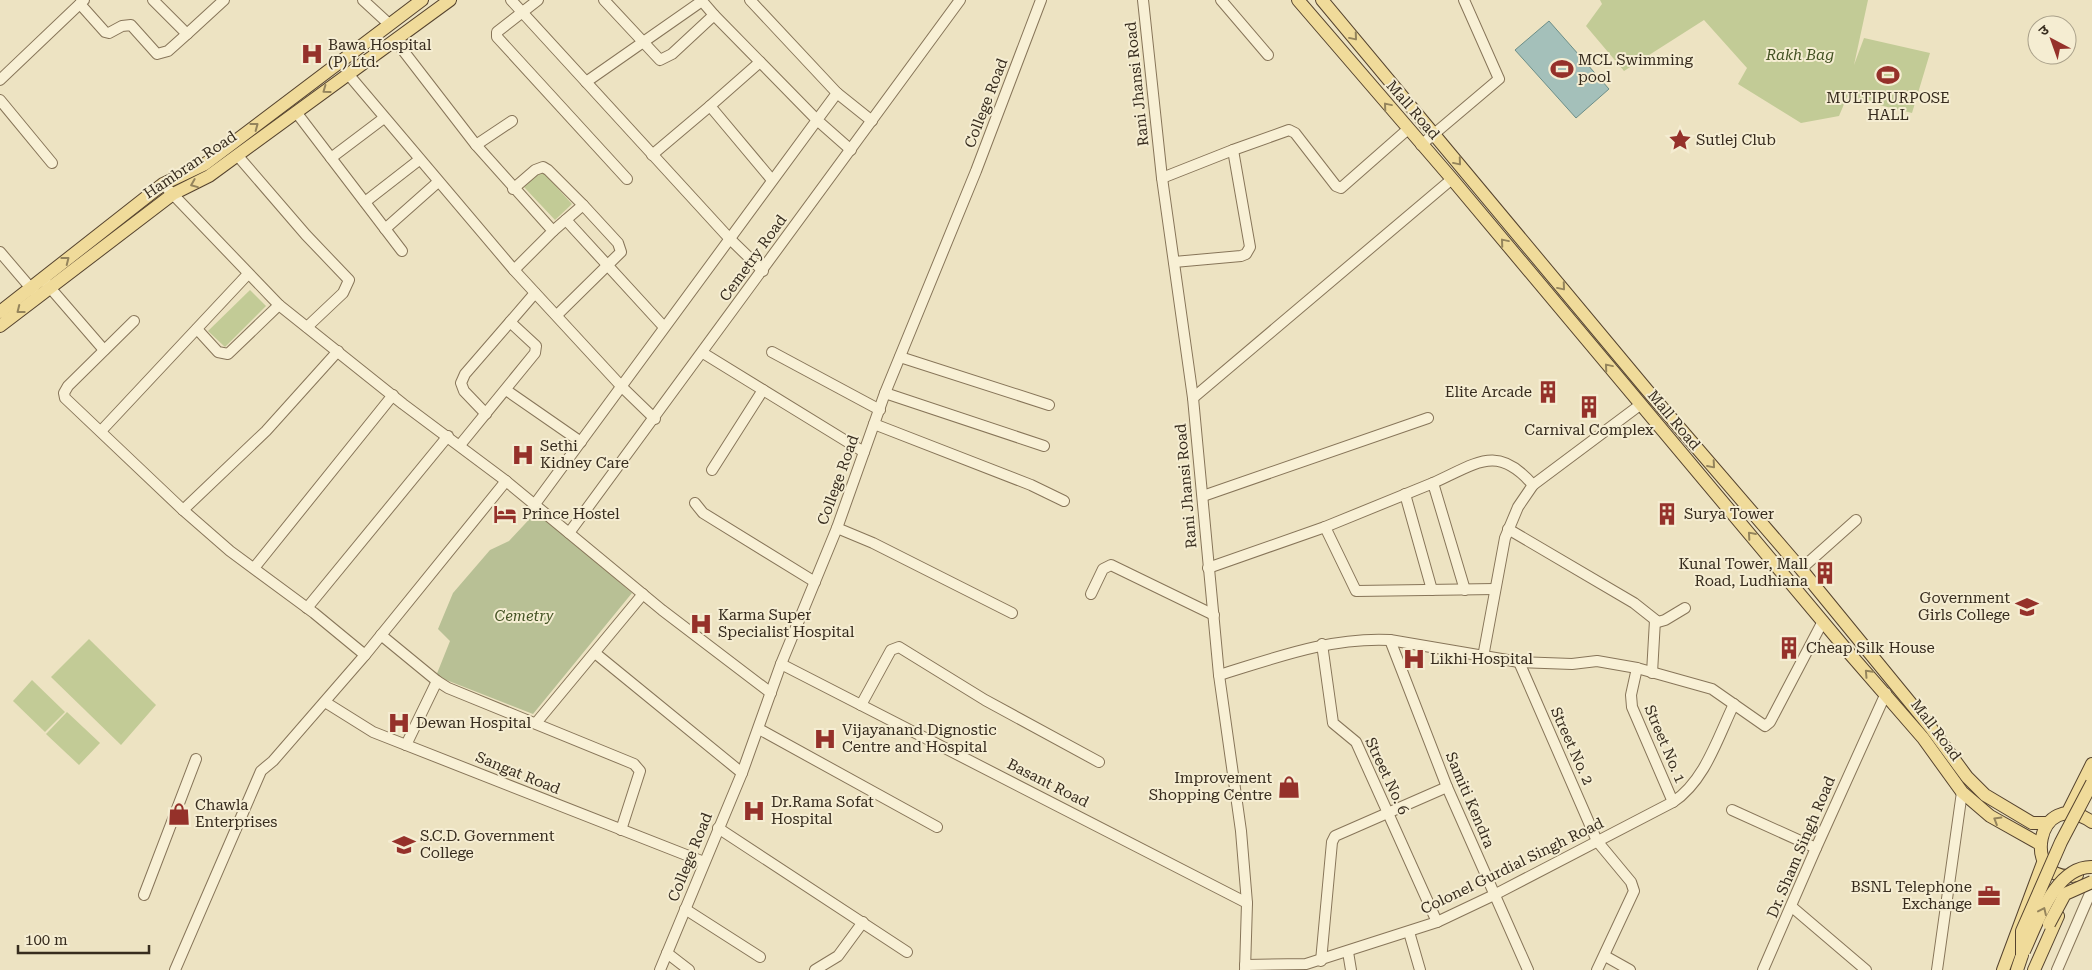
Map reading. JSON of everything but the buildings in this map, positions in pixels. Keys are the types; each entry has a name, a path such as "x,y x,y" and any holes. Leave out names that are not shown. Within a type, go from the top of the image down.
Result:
{"main road":[{"name":"Hambran Road","path":"0,326 35,292 163,184 205,164 421,0"},
{"name":"Hambran Road","path":"46,283 173,194 203,180 450,0"},
{"name":"Mall Road","path":"1298,0 1886,693 1923,738 1962,792 1990,816 2040,844"},
{"name":"Mall Road","path":"1322,0 1434,132 1647,390 1801,569 1931,728 1967,777 1985,794 2032,823 2048,823"},
{"name":"Hambran Road","path":"0,312 35,292"},
{"path":"2067,814 2092,764"},
{"path":"2022,955 2022,931 2061,842 2092,783"},
{"path":"2088,873 2061,874 2052,870 2044,860 2040,844 2042,832 2048,823 2055,818 2067,814 2083,816 2092,822"},
{"path":"2003,970 2044,860"},
{"path":"2017,970 2048,898 2071,873 2088,873"},
{"path":"2028,970 2065,894 2088,873"},
{"path":"2034,970 2088,873"}],"street":[{"path":"154,0 187,34"},
{"path":"0,80 82,2 105,32 109,33 125,25 131,25 157,54 168,51 224,0"},
{"path":"363,0 389,24"},
{"path":"511,0 729,238 763,271"},
{"path":"538,0 498,32 497,37 627,179"},
{"path":"604,0 642,43 658,59 664,60 714,15"},
{"path":"750,0 837,93 872,120"},
{"name":"College Road","path":"660,970 742,773 782,664 837,528 874,424 976,171 1041,0"},
{"name":"Rani Jhansi Road","path":"1143,0 1162,178 1193,398 1219,675 1241,831 1247,903 1245,967"},
{"path":"1222,0 1268,55"},
{"path":"1421,144 1499,79 1464,0"},
{"path":"586,82 701,1 817,120 851,150"},
{"name":"Cemetry Road","path":"569,533 763,271 956,1"},
{"path":"395,40 476,145 513,189 553,231"},
{"path":"652,155 760,62"},
{"path":"348,74 514,270 622,387 655,418"},
{"path":"535,504 837,93"},
{"path":"0,100 52,163"},
{"path":"710,106 772,180"},
{"path":"296,112 402,251"},
{"path":"331,158 384,118"},
{"path":"476,145 512,121"},
{"path":"1162,178 1288,130 1295,133 1336,186 1341,188 1407,130"},
{"path":"1174,262 1241,256 1249,251 1250,247 1233,150"},
{"path":"237,155 306,235 350,280 343,293 307,327"},
{"path":"365,202 419,160"},
{"path":"513,189 535,170 542,168 548,170 613,237 621,249 618,257 557,315"},
{"path":"1193,398 1452,180"},
{"path":"385,229 438,182"},
{"path":"163,184 279,305 393,395 506,480 643,594 771,693"},
{"path":"514,270 553,231 583,205"},
{"path":"566,220 664,327"},
{"path":"0,252 35,292"},
{"path":"101,431 248,274"},
{"path":"46,283 104,350"},
{"path":"486,414 464,391 460,383 465,374 535,293"},
{"path":"197,330 218,352 228,354 279,305"},
{"path":"134,321 68,386 64,394 183,510 230,552 307,608 365,655"},
{"path":"460,445 531,359 536,349 510,322"},
{"path":"183,510 266,431 338,351"},
{"path":"772,352 880,410"},
{"path":"703,353 864,452"},
{"path":"900,357 1050,405"},
{"path":"506,390 581,442"},
{"path":"712,470 763,390"},
{"path":"886,393 1044,446"},
{"path":"254,568 393,395"},
{"path":"1483,657 1508,529 1518,507 1534,485 1640,404"},
{"path":"1203,496 1428,418"},
{"path":"874,424 1031,485 1064,502"},
{"path":"307,608 448,436"},
{"path":"1208,568 1325,526 1481,462 1496,460 1511,464 1534,485"},
{"path":"175,970 261,771 273,761 381,636 506,480"},
{"path":"1433,483 1465,590"},
{"path":"1405,494 1432,590"},
{"path":"695,503 703,513 814,582"},
{"path":"1801,569 1856,520"},
{"path":"1325,526 1356,591 1495,589"},
{"path":"837,528 873,543 1012,613"},
{"path":"1508,529 1634,603 1655,620 1661,622 1685,608"},
{"path":"1091,594 1103,569 1111,565 1214,615"},
{"path":"536,723 643,594"},
{"path":"1652,672 1655,620"},
{"path":"1219,675 1322,644 1363,639 1390,640 1519,662 1572,664 1596,661 1637,668 1707,687 1762,725 1768,724 1823,621"},
{"path":"381,636 437,681 639,767 640,771 622,830"},
{"name":"Samiti Kendra","path":"1390,640 1447,787 1528,970"},
{"name":"Street No. 6","path":"1322,644 1333,723 1356,742 1437,922"},
{"path":"861,705 891,650 900,647 985,700 1099,762"},
{"path":"594,653 742,773"},
{"name":"Street No. 2","path":"1519,662 1597,841 1631,882 1634,891 1605,956"},
{"name":"Basant Road","path":"782,664 1247,903"},
{"name":"Street No. 1","path":"1637,668 1631,695 1632,707 1673,802"},
{"path":"406,745 437,681"},
{"name":"Dr. Sham Singh Road","path":"1764,970 1816,848 1886,693"},
{"name":"Sangat Road","path":"325,702 361,726 406,745 704,862"},
{"name":"Colonel Gurdial Singh Road","path":"1245,967 1293,966 1321,961 1437,922 1494,895 1673,802 1690,787 1708,758 1734,704"},
{"path":"759,728 937,827"},
{"path":"144,895 196,759"},
{"path":"1321,961 1333,839 1337,834 1447,787"},
{"path":"1937,970 1962,792"},
{"path":"1732,810 1816,848"},
{"path":"718,828 907,952"},
{"path":"2057,970 2092,889"},
{"path":"1792,907 1866,970"},
{"path":"685,909 760,957"},
{"path":"815,970 838,956 864,922"},
{"path":"1409,932 1420,970"},
{"path":"1348,952 1352,970"},
{"path":"667,953 689,970"},
{"path":"1597,970 1605,956 1630,970"}],"green space":[{"name":"Rakh Bag","path":"1600,0 1868,0 1854,65 1864,38 1930,53 1912,113 1847,97 1839,116 1801,123 1738,84 1747,68 1704,20 1624,71 1586,26 1602,4"},
{"path":"542,171 572,204 555,220 524,187"},
{"path":"250,290 266,306 225,347 208,331"},
{"name":"Cemetry","path":"537,511 632,593 533,714 436,676 450,641 438,629 453,593 490,550 509,541"},
{"path":"89,639 156,705 121,745 51,677"},
{"path":"32,680 65,712 45,732 13,701"},
{"path":"67,712 100,743 79,765 46,734"}],"water":[{"name":"MCL Swimming pool","path":"1549,21 1609,89 1576,118 1515,50"}],"place":[{"name":"Bawa Hospital (P) Ltd.","path":"312,54"},
{"name":"MCL Swimming pool","path":"1562,69"},
{"name":"MULTIPURPOSE HALL","path":"1888,75"},
{"name":"Sutlej Club","path":"1680,140"},
{"name":"Elite Arcade","path":"1548,392"},
{"name":"Carnival Complex","path":"1589,407"},
{"name":"Sethi Kidney Care","path":"523,455"},
{"name":"Prince Hostel","path":"505,514"},
{"name":"Surya Tower","path":"1667,514"},
{"name":"Kunal Tower, Mall Road, Ludhiana","path":"1825,573"},
{"name":"Government Girls College","path":"2027,607"},
{"name":"Karma Super Specialist Hospital","path":"701,624"},
{"name":"Cheap Silk House","path":"1789,648"},
{"name":"Likhi Hospital","path":"1414,659"},
{"name":"Dewan Hospital","path":"399,723"},
{"name":"Vijayanand Dignostic Centre and Hospital","path":"825,739"},
{"name":"Improvement Shopping Centre","path":"1289,787"},
{"name":"Dr.Rama Sofat Hospital","path":"754,811"},
{"name":"Chawla Enterprises","path":"179,814"},
{"name":"S.C.D. Government College","path":"404,845"},
{"name":"BSNL Telephone Exchange","path":"1989,896"}]}
